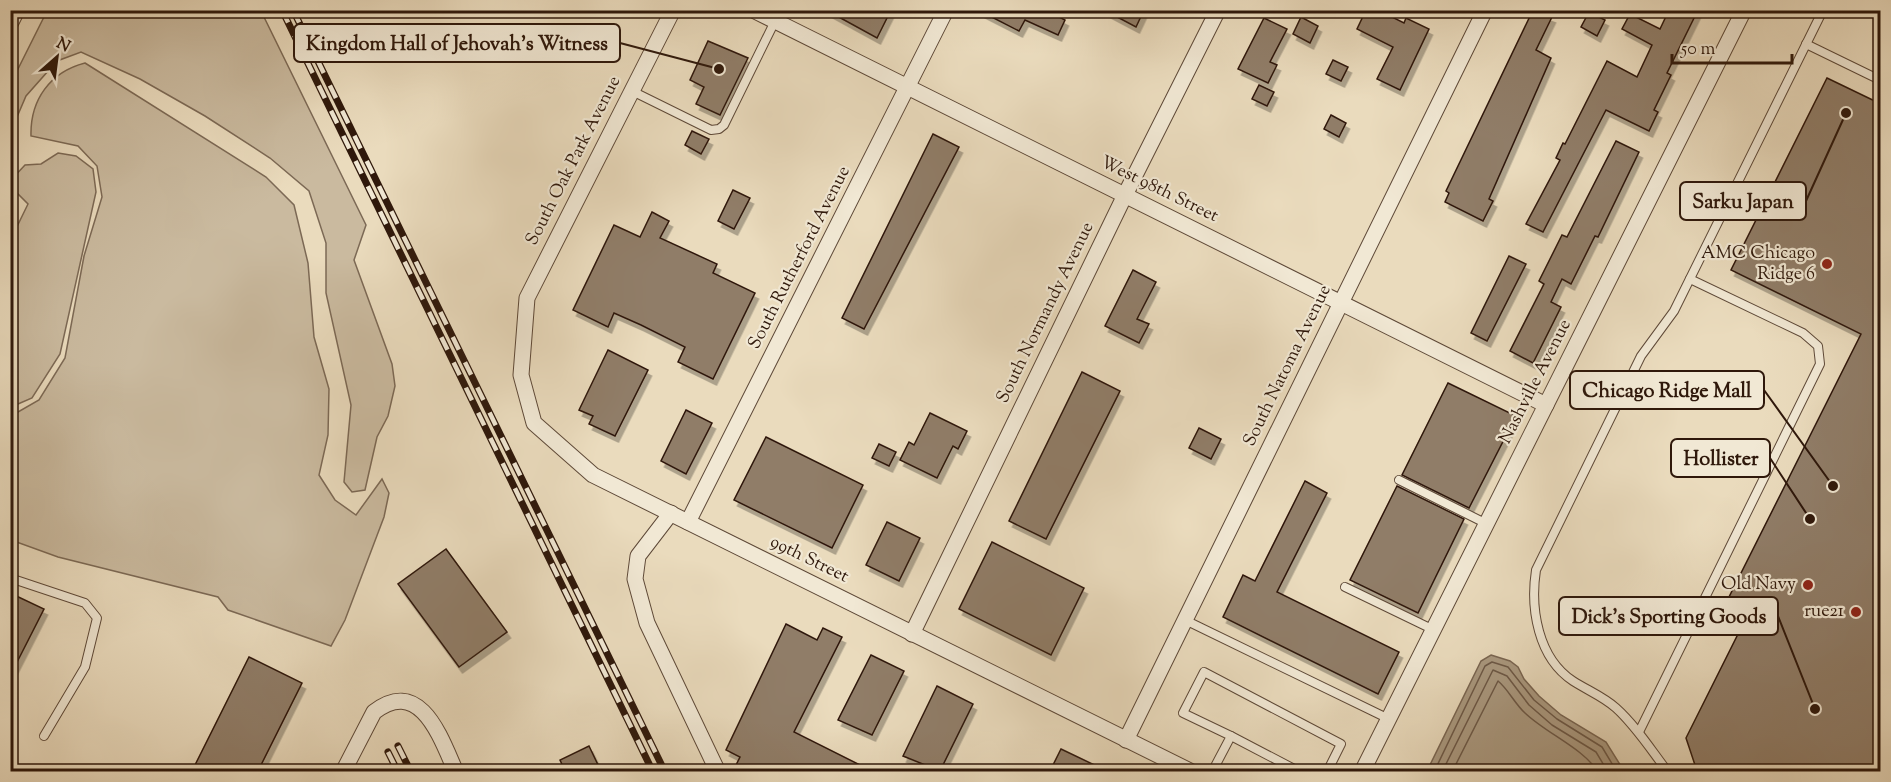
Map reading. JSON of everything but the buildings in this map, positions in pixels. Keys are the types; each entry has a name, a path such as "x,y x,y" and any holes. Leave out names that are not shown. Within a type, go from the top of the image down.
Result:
{"street":[{"name":"South Oak Park Avenue","path":"527,298 673,10"},
{"name":"West 98th Street","path":"753,10 1546,405"},
{"name":"South Rutherford Avenue","path":"688,522 946,10"},
{"name":"South Normandy Avenue","path":"912,633 1125,195 1218,10"},
{"name":"South Natoma Avenue","path":"1126,740 1485,10"},
{"name":"Nashville Avenue","path":"1362,771 1744,10"},
{"name":"99th Street","path":"527,298 521,375 534,423 593,475 1192,771"},
{"path":"671,513 638,556 635,579 647,623 718,771"},
{"path":"343,771 374,712 382,705 396,702 414,704 424,711 456,771"}],"lane":[{"path":"10,32 21,10"},
{"path":"1668,771 1640,732 1616,708 1554,666 1540,635 1533,590 1536,570 1543,551 1641,356 1674,311 1823,10"},
{"path":"632,91 711,130 719,129 724,125 775,21"},
{"path":"1806,44 1881,80"},
{"path":"1640,732 1821,364 1818,346 1803,333 1690,279"},
{"path":"1399,480 1487,524"},
{"path":"10,578 85,603 97,618 85,667 44,736"},
{"path":"1345,587 1434,630"},
{"path":"1185,620 1389,719"},
{"path":"1300,771 1183,713 1204,672 1341,744 1327,771"},
{"path":"1212,771 1231,736"}],"shaded area":[{"path":"47,11 261,11 366,225 354,260 392,364 395,386 388,416 377,437 365,490 352,492 344,482 351,405 326,293 326,243 309,191 270,158 205,116 140,79 81,52 57,61 26,96 11,131 11,83"},
{"path":"85,63 266,177 294,205 308,263 314,337 329,389 328,435 319,475 335,500 356,515 382,479 389,493 384,517 345,620 331,646 228,610 218,597 58,557 11,540 11,416 39,400 65,358 84,256 102,197 97,166 78,146 31,136 32,123 38,99 44,89 62,73"},
{"path":"58,153 76,156 93,169 96,192 60,354 32,398 11,407 11,239 28,204 18,194 11,191 11,180 25,165 41,164"}],"water":[{"path":"1491,655 1510,661 1518,667 1524,679 1539,696 1561,715 1606,742 1624,771 1427,771 1481,661"}],"railway":[{"path":"282,10 653,772"},
{"path":"293,10 665,772"},
{"path":"398,746 411,772"},
{"path":"388,752 398,772"}],"place":[{"name":"Kingdom Hall of Jehovah's Witness","path":"719,69"},
{"name":"Sarku Japan","path":"1846,113"},
{"name":"AMC Chicago Ridge 6","path":"1827,264"},
{"name":"Chicago Ridge Mall","path":"1833,486"},
{"name":"Hollister","path":"1810,519"},
{"name":"Old Navy","path":"1808,585"},
{"name":"rue21","path":"1856,612"},
{"name":"Dick's Sporting Goods","path":"1815,709"}]}
